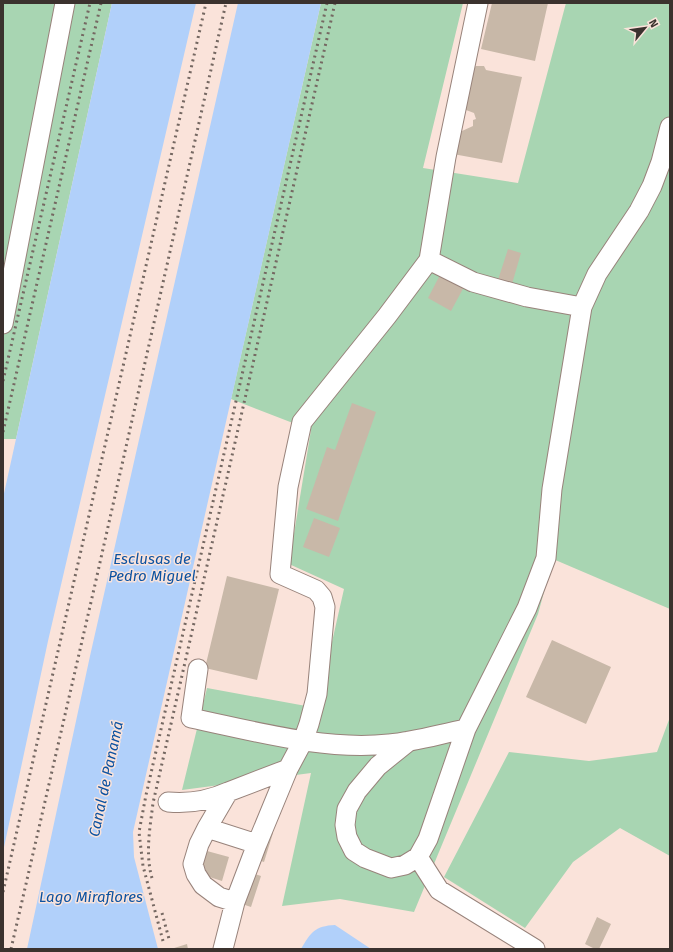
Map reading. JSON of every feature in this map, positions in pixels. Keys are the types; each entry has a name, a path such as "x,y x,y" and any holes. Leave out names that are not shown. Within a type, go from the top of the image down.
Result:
{"lane":[{"path":"3,324 65,3"},
{"path":"223,949 235,902 288,769 303,741 317,694 325,607 322,597 316,590 280,574 288,487 302,422 387,316 429,260 446,156 478,3"},
{"path":"409,741 378,766 357,792 347,809 345,825 347,837 354,851 365,858 391,868 405,865 418,857 428,839 466,729 527,608 546,558 552,489 582,307 597,274 639,211 652,186 661,162 670,128"},
{"path":"429,260 473,282 527,297 582,307"},
{"path":"198,669 191,718 320,744 388,744 466,729"},
{"path":"168,802 199,802 214,798 288,769"},
{"path":"228,792 207,828 193,864 196,874 203,885 219,897 235,902"},
{"path":"207,828 257,844"},
{"path":"418,857 439,890 535,949"}],"green space":[{"path":"3,3 112,3 16,439 3,439"},
{"path":"321,3 463,3 423,168 518,183 566,3 670,3 670,609 553,559 538,614 414,912 340,899 282,906 311,773 182,790 207,688 317,708 344,589 289,564 311,430 231,399"},
{"path":"670,717 670,856 620,828 573,862 525,928 444,877 509,752 589,761 657,752"}],"water":[{"name":"Esclusas de Pedro Miguel","path":"112,3 196,3 48,641 3,852 3,498"},
{"name":"Esclusas de Pedro Miguel","path":"238,3 321,3 133,832 134,857 158,949 27,949 90,656"},
{"path":"335,925 371,949 301,949 314,931 323,927"}],"building":[{"path":"492,3 548,3 535,61 481,49"},
{"path":"476,66 484,66 486,70 522,77 502,163 453,154 457,132 473,126 473,120 476,119 474,113 466,110 464,106 471,70"},
{"path":"508,249 521,253 512,284 498,280"},
{"path":"441,273 465,285 451,311 428,298"},
{"path":"352,403 376,412 338,521 306,509 327,447 335,450"},
{"path":"314,518 340,528 329,557 303,547"},
{"path":"227,576 279,589 257,680 205,668"},
{"path":"552,640 611,667 586,724 526,697"},
{"path":"264,830 273,833 264,862 255,859"},
{"path":"207,851 229,857 222,881 200,874"},
{"path":"248,872 261,876 251,907 239,903"},
{"path":"597,917 611,924 599,949 595,949 585,944"},
{"path":"187,944 188,949 171,949"}],"railway":[{"path":"3,381 90,3"},
{"path":"3,432 101,3"},
{"path":"3,892 206,3"},
{"path":"11,949 226,3"},
{"path":"163,941 143,866 139,832 146,795 327,3"},
{"path":"152,878 148,850 153,803 335,3"},
{"path":"162,913 169,939"}],"water label":[{"name":"Canal de Panamá","path":"106,779"},
{"name":"Lago Miraflores","path":"91,897"}]}
